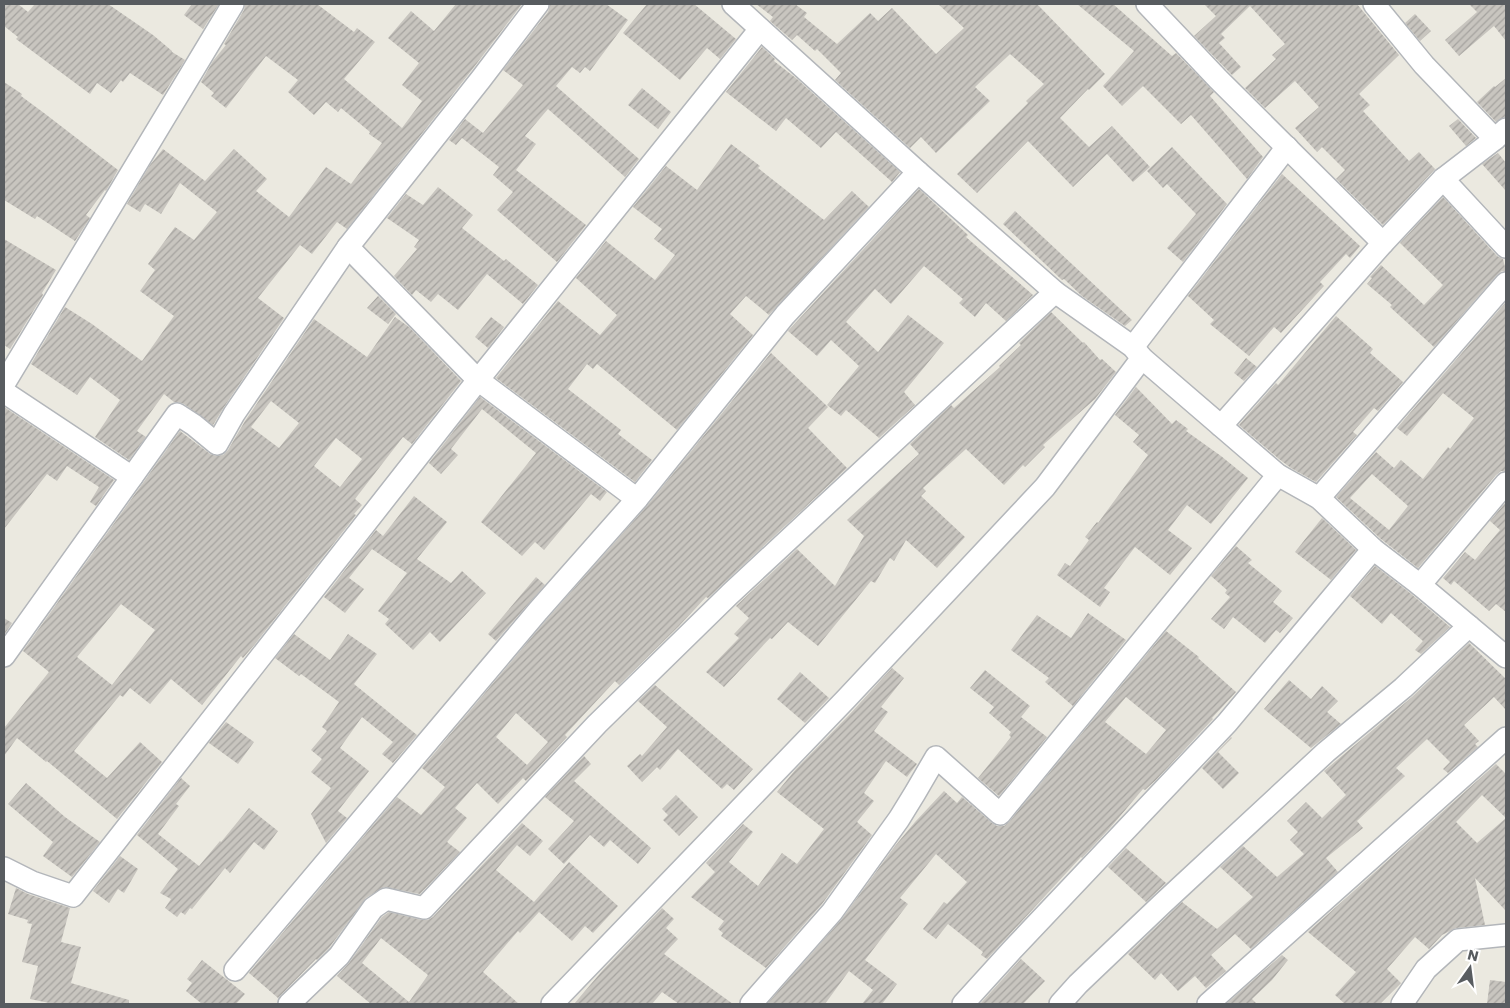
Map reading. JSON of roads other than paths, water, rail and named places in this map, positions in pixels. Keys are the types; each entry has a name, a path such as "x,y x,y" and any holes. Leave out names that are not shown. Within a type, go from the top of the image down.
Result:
{"street":[{"path":"4,384 233,4"},
{"path":"4,656 178,414 216,444 234,414 348,246 538,4"},
{"path":"732,4 918,172 1055,292 1138,353 1278,475 1319,498 1373,549 1420,585 1506,657"},
{"path":"1146,4 1218,79 1383,243"},
{"path":"1221,426 1383,243 1443,179 1501,134 1424,65 1374,4"},
{"path":"4,868 32,882 73,896 478,380 760,29"},
{"path":"552,1004 846,699 1045,486 1138,353 1287,147"},
{"path":"235,970 538,611 638,499 785,315 918,172"},
{"path":"1443,179 1506,247"},
{"path":"348,246 478,380 638,499"},
{"path":"1319,498 1506,283"},
{"path":"288,1004 339,956 373,908 386,900 424,908 596,724 730,594 1055,292"},
{"path":"4,392 132,477"},
{"path":"751,1004 832,912 898,819 936,757 1000,814 1278,475"},
{"path":"1420,585 1506,483"},
{"path":"963,1004 1227,723 1373,549"},
{"path":"1060,1004 1078,984 1162,904 1326,752 1403,688 1469,626"},
{"path":"1208,1004 1506,738"},
{"path":"1402,1004 1426,969 1458,940 1506,935"}]}
